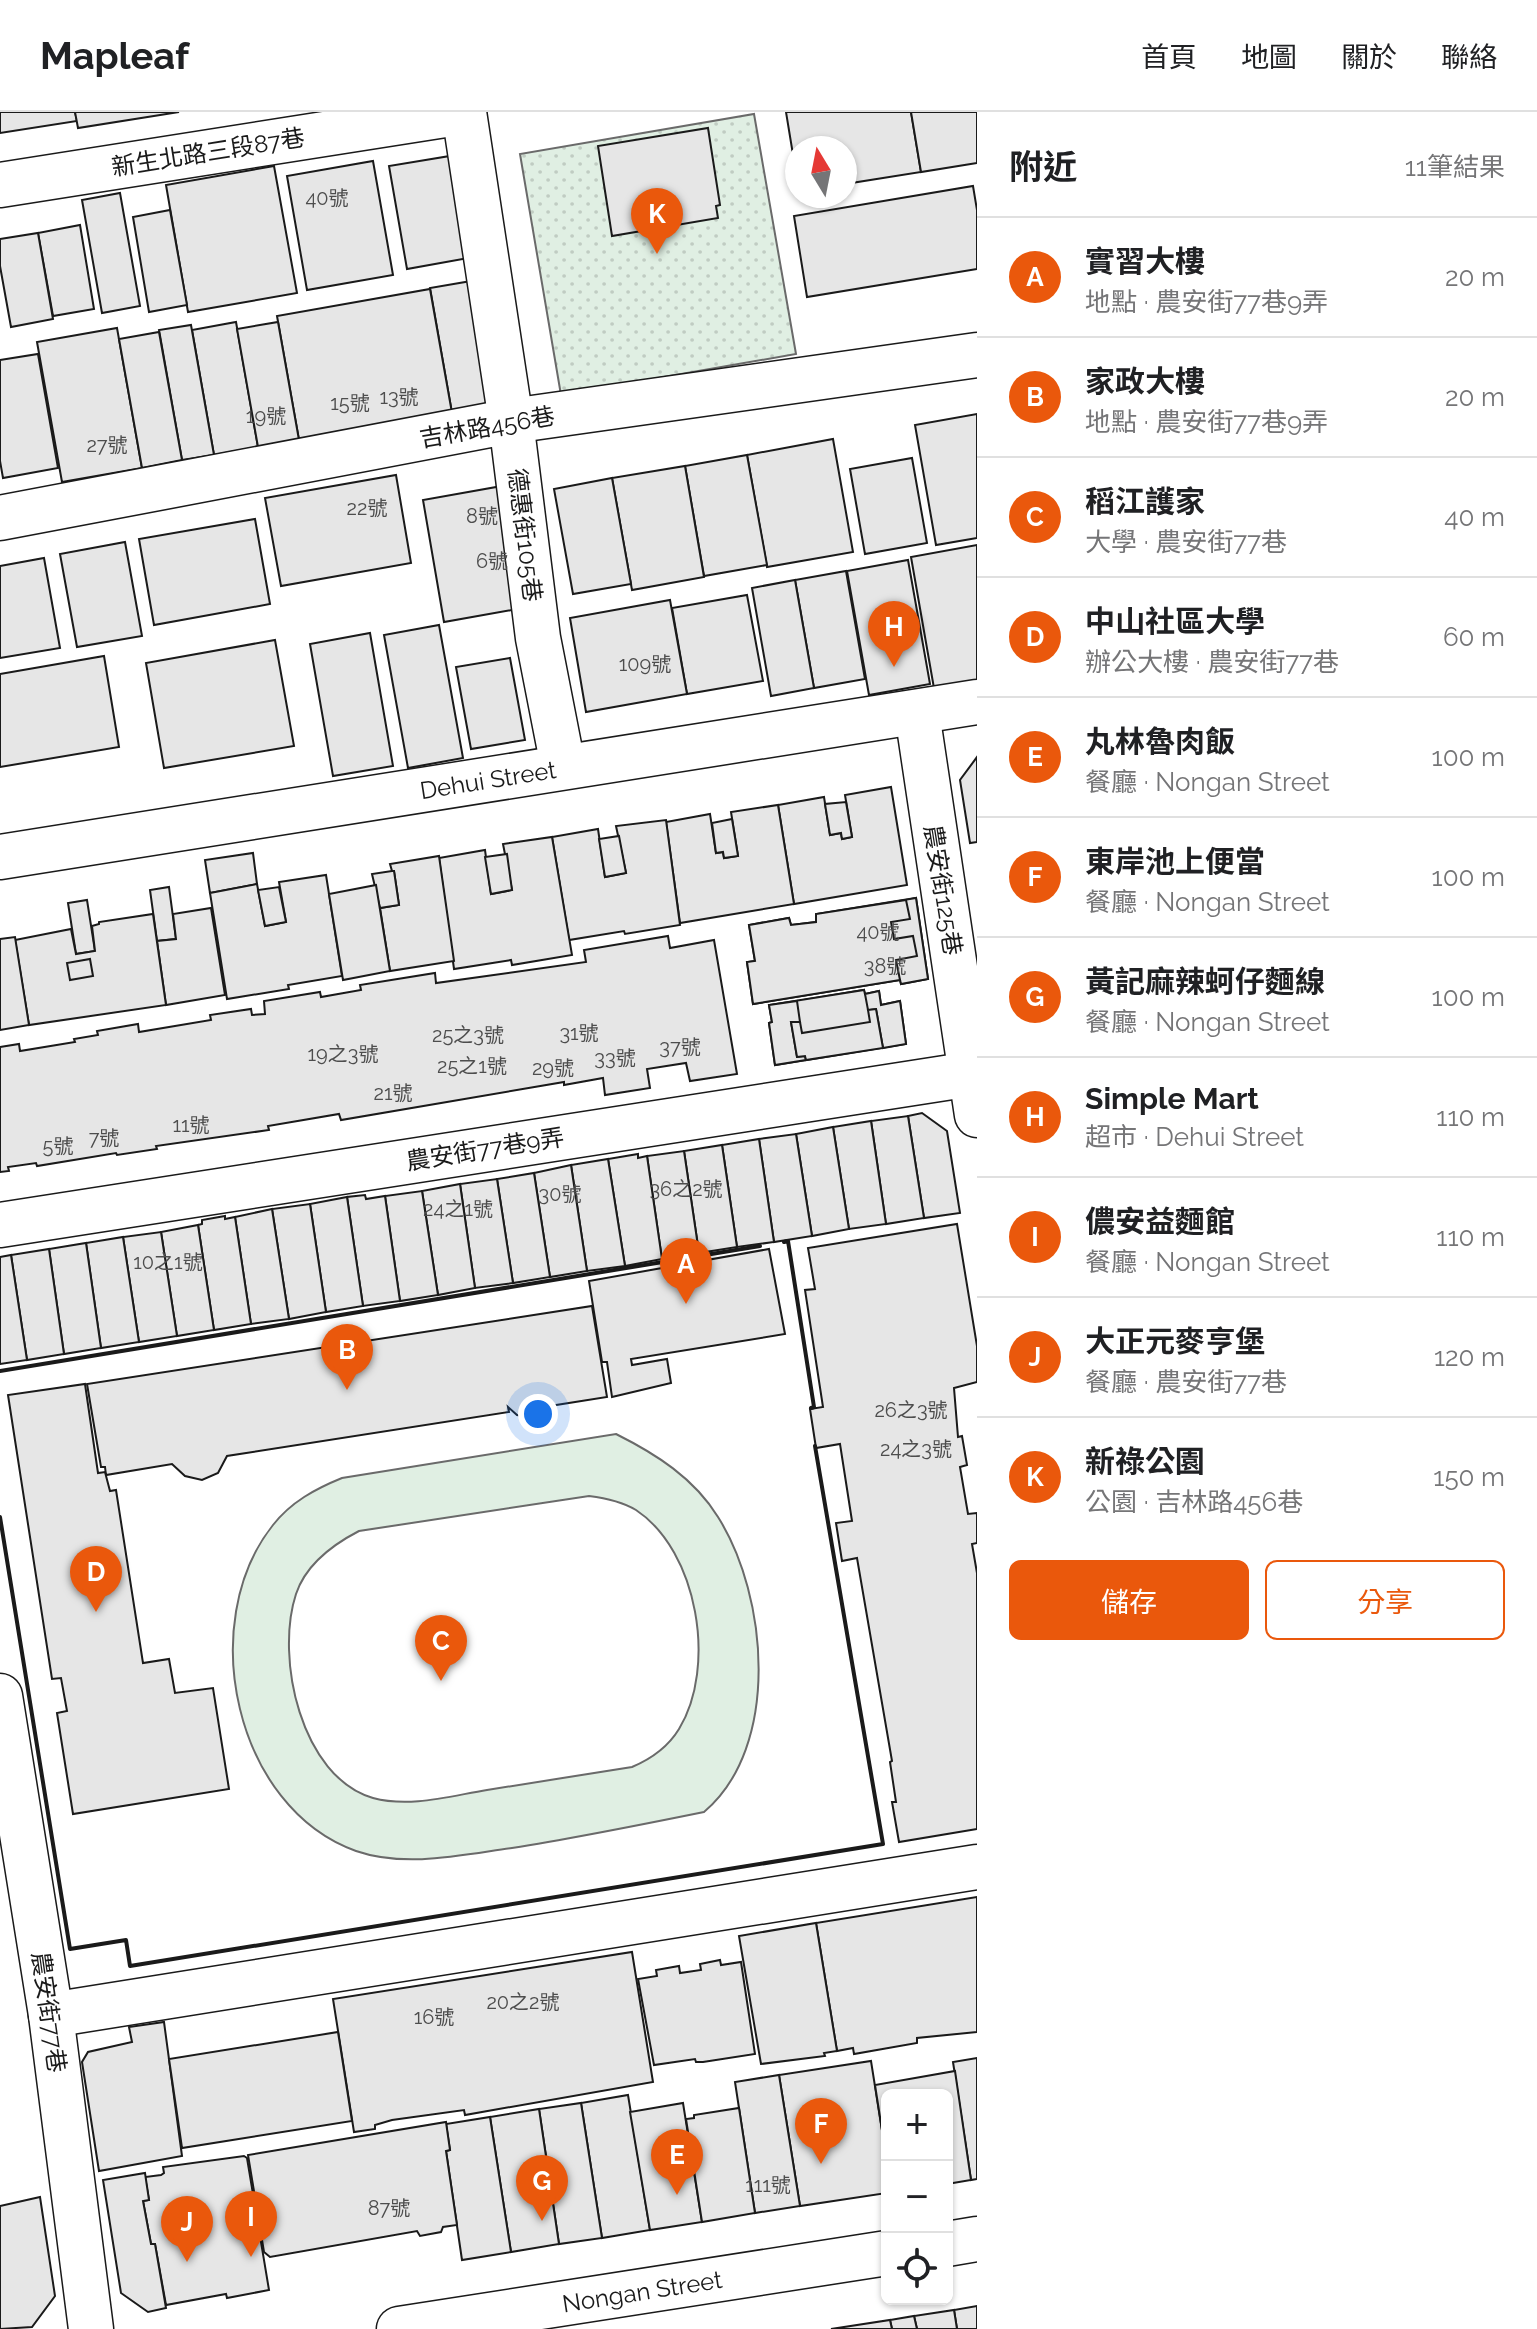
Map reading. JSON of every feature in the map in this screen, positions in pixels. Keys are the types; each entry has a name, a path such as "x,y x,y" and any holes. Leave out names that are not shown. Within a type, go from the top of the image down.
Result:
{"street":[{"name":"新生北路三段87巷","path":"0,185 464,112"},
{"name":"德惠街105巷","path":"464,112 511,421 538,638 563,766"},
{"name":"吉林路456巷","path":"0,518 511,421 977,355"},
{"name":"Dehui Street","path":"0,857 977,702"},
{"name":"農安街125巷","path":"917,713 974,1095"},
{"name":"農安街77巷9弄","path":"0,1225 974,1095"},
{"name":"農安街77巷","path":"0,1696 51,2015 91,2329"},
{"path":"51,2015 977,1867"},
{"path":"953,2243 977,2239"},
{"name":"Nongan Street","path":"399,2329 543,2318 881,2254"}],"green space":[{"path":"754,114 796,354 561,395 520,154"},
{"path":"616,1434 673,1468 698,1490 718,1517 735,1550 748,1587 756,1628 759,1670 755,1711 746,1750 729,1784 704,1812 454,1857 394,1859 375,1856 356,1851 314,1829 281,1796 256,1755 240,1709 233,1660 236,1611 249,1565 273,1525 304,1497 342,1478","holes":["589,1496 613,1500 636,1510 657,1529 674,1553 687,1581 695,1612 697,1674 691,1703 670,1741 632,1767 430,1800 387,1801 348,1786 328,1766 311,1741 292,1681 290,1620 296,1594 306,1573 330,1549 359,1531"]}],"building":[{"path":"0,112 75,112 77,121 0,133"},
{"path":"75,112 179,112 78,128"},
{"path":"786,112 911,112 921,172 857,182 857,136 790,136"},
{"path":"911,112 977,112 977,163 921,172"},
{"path":"708,128 720,205 716,206 718,218 612,236 598,146"},
{"path":"456,155 474,257 407,269 389,166"},
{"path":"373,161 393,275 307,290 287,176"},
{"path":"274,166 297,293 188,312 166,185"},
{"path":"973,186 977,210 977,269 807,297 794,216 857,208 857,205"},
{"path":"120,193 140,306 102,313 82,200"},
{"path":"170,210 187,305 149,312 133,217"},
{"path":"80,225 94,309 53,316 38,233"},
{"path":"38,233 53,319 11,327 0,266 0,239"},
{"path":"483,279 505,404 452,413 430,288"},
{"path":"430,289 452,413 299,440 277,316"},
{"path":"236,322 258,447 214,455 192,330"},
{"path":"278,322 299,440 258,447 237,329"},
{"path":"191,325 214,455 182,460 159,330"},
{"path":"117,328 142,468 62,482 37,342"},
{"path":"159,332 182,460 142,468 119,339"},
{"path":"38,354 58,468 3,478 0,461 0,360"},
{"path":"977,414 977,538 936,545 915,425"},
{"path":"833,439 853,552 767,567 747,455"},
{"path":"747,455 767,565 704,576 685,466"},
{"path":"912,458 927,543 865,554 850,469"},
{"path":"685,466 704,577 632,590 612,478"},
{"path":"396,475 411,563 281,586 265,498"},
{"path":"612,478 631,584 573,594 554,489"},
{"path":"502,486 523,608 444,622 423,500"},
{"path":"255,519 270,604 154,625 139,539"},
{"path":"125,542 142,636 77,647 60,554"},
{"path":"977,545 977,686 935,694 911,557"},
{"path":"44,558 60,648 0,658 0,566"},
{"path":"908,560 930,684 869,695 847,571"},
{"path":"846,571 865,679 814,688 795,580"},
{"path":"795,580 814,688 771,696 752,588"},
{"path":"747,595 763,681 687,694 672,608"},
{"path":"670,600 687,694 586,712 570,618"},
{"path":"439,625 463,758 408,768 384,635"},
{"path":"370,633 393,766 333,776 310,644"},
{"path":"275,640 294,746 164,768 146,663"},
{"path":"104,656 119,747 0,767 0,674"},
{"path":"510,658 525,740 471,749 456,667"},
{"path":"977,757 977,842 970,843 960,780"},
{"path":"891,787 907,885 794,904 778,805 824,797 830,835 841,833 842,839 852,837 845,795"},
{"path":"846,802 852,837 842,839 841,833 830,835 825,804"},
{"path":"778,805 794,904 680,923 666,822 710,814 716,853 723,852 724,858 738,856 731,812"},
{"path":"732,819 738,856 724,858 723,852 716,853 712,823"},
{"path":"666,820 680,925 569,940 552,837 598,829 605,877 626,873 616,826"},
{"path":"619,836 626,873 605,877 599,839"},
{"path":"552,837 572,955 512,965 511,960 454,969 439,858 485,850 491,894 512,890 503,844"},
{"path":"253,853 257,884 210,893 205,860"},
{"path":"507,854 512,890 491,894 485,857"},
{"path":"439,856 454,961 390,971 380,908 399,905 394,871 390,864"},
{"path":"394,871 399,905 380,908 372,874"},
{"path":"326,875 342,976 227,999 210,893 257,884 265,926 286,922 279,882"},
{"path":"376,885 390,971 343,980 329,894"},
{"path":"169,887 176,939 157,941 150,890"},
{"path":"279,887 286,922 265,926 258,890"},
{"path":"916,898 928,979 901,984 896,960 917,956 913,936 894,939 891,922 910,919 906,900"},
{"path":"916,898 928,979 901,984 900,980 753,1004 747,962 755,961 749,925 789,918 791,925 816,922 816,914"},
{"path":"87,900 95,951 76,954 68,903"},
{"path":"906,900 910,919 891,922 894,939 913,936 917,956 896,960 900,980 753,1004 747,962 755,961 749,925 789,918 791,925 816,922 816,914"},
{"path":"211,908 225,995 166,1005 157,941 176,939 173,914"},
{"path":"153,914 166,1005 29,1025 15,940 71,929 76,954 95,951 92,926 99,922"},
{"path":"668,936 670,948 714,940 737,1074 690,1081 686,1063 647,1069 650,1088 605,1095 603,1078 564,1085 564,1082 341,1120 339,1114 268,1126 269,1130 156,1146 157,1149 117,1155 8,1167 9,1171 0,1172 0,1047 19,1044 20,1051 75,1042 74,1039 98,1035 97,1031 138,1024 139,1032 211,1020 210,1015 251,1009 252,1015 265,1014 264,1001 320,992 321,997 361,990 360,985 435,973 436,983 586,962 584,950"},
{"path":"15,937 29,1025 0,1030 0,939"},
{"path":"90,959 93,976 70,980 67,963"},
{"path":"864,990 870,1022 802,1033 797,1001"},
{"path":"864,990 865,994 879,991 881,1005 900,1001 906,1044 775,1065 769,1005"},
{"path":"879,991 881,1005 900,1001 906,1044 883,1048 876,1009 868,1010 865,994"},
{"path":"797,1001 800,1022 791,1022 797,1057 805,1056 806,1060 775,1065 769,1005"},
{"path":"876,1009 883,1048 806,1060 805,1056 797,1057 791,1022 800,1022 802,1033 870,1022 868,1010"},
{"path":"922,1113 947,1131 960,1213 924,1218 908,1116"},
{"path":"908,1116 924,1218 886,1224 871,1121"},
{"path":"871,1121 886,1224 849,1229 833,1127"},
{"path":"833,1127 849,1229 812,1236 796,1134"},
{"path":"796,1134 812,1236 774,1242 759,1139"},
{"path":"759,1139 774,1242 737,1247 722,1145"},
{"path":"722,1145 737,1247 699,1253 684,1151"},
{"path":"684,1151 699,1253 662,1259 647,1156"},
{"path":"638,1154 638,1158 647,1156 662,1259 625,1266 608,1159"},
{"path":"608,1159 625,1266 587,1271 571,1165"},
{"path":"571,1165 587,1271 550,1277 534,1173"},
{"path":"534,1173 550,1277 513,1283 497,1179"},
{"path":"497,1179 513,1283 475,1288 460,1184"},
{"path":"460,1184 475,1288 438,1295 422,1191"},
{"path":"422,1191 438,1295 400,1301 385,1196"},
{"path":"365,1195 366,1199 385,1196 400,1301 363,1306 347,1197"},
{"path":"347,1197 363,1306 326,1312 310,1204"},
{"path":"310,1204 326,1312 289,1319 272,1209"},
{"path":"272,1209 289,1319 251,1324 235,1217"},
{"path":"225,1216 225,1219 235,1217 251,1324 214,1330 198,1225 202,1224 202,1220"},
{"path":"957,1224 977,1346 977,1382 954,1388 958,1437 962,1436 967,1465 960,1467 968,1514 977,1513 977,1543 972,1544 977,1573 977,1829 899,1842 892,1802 896,1802 892,1761 857,1558 842,1561 836,1523 852,1521 840,1444 816,1448 810,1409 823,1407 805,1290 815,1289 808,1248"},
{"path":"198,1225 214,1330 177,1336 161,1232"},
{"path":"161,1232 177,1336 139,1342 123,1237"},
{"path":"123,1237 139,1342 101,1348 86,1243"},
{"path":"86,1243 101,1348 64,1354 49,1249"},
{"path":"49,1249 64,1354 27,1360 11,1255"},
{"path":"769,1249 785,1334 631,1359 632,1365 667,1359 671,1383 612,1397 607,1362 602,1362 589,1281"},
{"path":"11,1255 27,1360 0,1364 0,1257"},
{"path":"592,1306 607,1397 537,1408 536,1403 533,1411 523,1416 508,1407 509,1412 227,1456 218,1473 202,1480 185,1476 172,1464 106,1475 105,1467 101,1467 87,1384"},
{"path":"85,1384 98,1473 105,1472 110,1491 116,1490 143,1663 169,1659 175,1693 213,1688 229,1789 73,1814 57,1713 67,1711 61,1678 52,1679 8,1395"},
{"path":"977,1897 977,2032 917,2038 917,2043 854,2054 853,2048 837,2051 816,1923"},
{"path":"816,1923 837,2051 824,2053 825,2056 761,2064 739,1936"},
{"path":"632,1952 653,2082 465,2115 464,2110 392,2120 375,2125 375,2129 354,2132 333,1999"},
{"path":"720,1960 721,1965 741,1962 755,2054 654,2065 638,1979 657,1976 656,1970 679,1966 680,1973 701,1970 700,1964"},
{"path":"164,2022 182,2156 99,2171 82,2062 88,2052 132,2042 129,2027"},
{"path":"338,2032 352,2121 182,2148 169,2059"},
{"path":"977,2058 977,2179 971,2180 953,2062"},
{"path":"871,2061 881,2124 881,2194 800,2206 779,2075"},
{"path":"955,2071 971,2180 953,2183 953,2089 881,2089 881,2124 875,2085"},
{"path":"779,2075 800,2206 755,2213 735,2082"},
{"path":"628,2095 650,2230 602,2238 581,2103"},
{"path":"581,2103 602,2238 559,2244 539,2109"},
{"path":"683,2103 702,2222 650,2230 630,2112"},
{"path":"739,2108 755,2213 702,2222 686,2119"},
{"path":"539,2109 559,2244 511,2252 490,2117"},
{"path":"490,2117 511,2252 462,2260 446,2151 450,2150 446,2124"},
{"path":"446,2122 450,2150 446,2151 457,2225 420,2236 417,2231 270,2257 264,2252 248,2155"},
{"path":"247,2158 269,2290 166,2305 155,2244 151,2244 143,2201 149,2200 145,2177 161,2175 164,2173 163,2167"},
{"path":"145,2173 149,2200 143,2201 151,2244 155,2244 166,2308 148,2312 121,2293 103,2180"},
{"path":"40,2197 55,2296 32,2327 0,2329 0,2206"},
{"path":"977,2306 977,2329 957,2329 954,2310"},
{"path":"954,2310 957,2329 917,2329 914,2316"},
{"path":"914,2316 917,2329 892,2329 890,2320"},
{"path":"890,2320 892,2329 831,2329"}],"wall":[{"path":"784,1242 788,1241 814,1407 811,1408"},
{"path":"0,1371 760,1246"},
{"path":"0,1517 70,1949 126,1940 130,1966 883,1844 815,1446"}],"place":[{"name":"新祿公園","path":"657,254"},
{"name":"Simple Mart","path":"894,667"},
{"name":"實習大樓","path":"686,1304"},
{"name":"家政大樓","path":"347,1390"},
{"name":"中山社區大學","path":"96,1612"},
{"name":"稻江護家","path":"441,1681"},
{"name":"東岸池上便當","path":"821,2164"},
{"name":"丸林魯肉飯","path":"677,2195"},
{"name":"黃記麻辣蚵仔麵線","path":"542,2221"},
{"name":"儂安益麵館","path":"251,2257"},
{"name":"大正元麥亨堡","path":"187,2262"}]}
